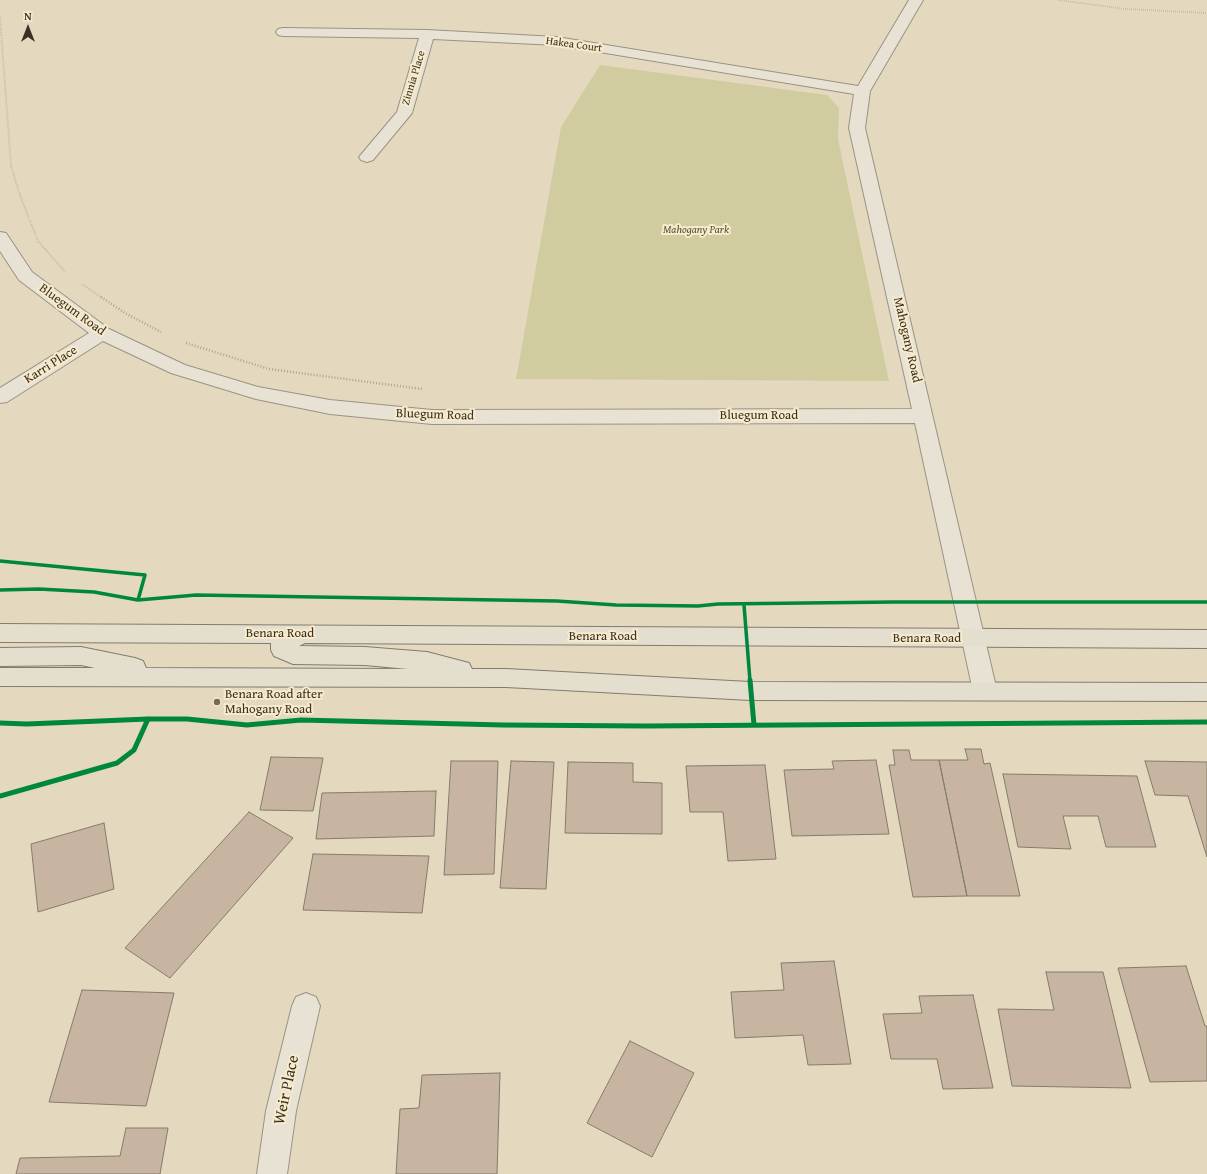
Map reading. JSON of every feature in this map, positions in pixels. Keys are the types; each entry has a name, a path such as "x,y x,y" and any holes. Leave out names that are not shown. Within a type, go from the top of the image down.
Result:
{"main road":[{"name":"Benara Road","path":"0,633 1207,639"},
{"path":"303,634 282,644 282,650 293,655 365,656 427,661 506,678"},
{"path":"0,657 81,656 181,676"},
{"path":"0,677 181,676 506,678 750,691 1207,692"}],"street":[{"name":"Mahogany Road","path":"916,0 862,91 858,128 985,691"},
{"name":"Hakea Court","path":"283,32 427,34 557,42 862,91"},
{"name":"Zinnia Place","path":"367,157 404,113 427,34"},
{"name":"Bluegum Road","path":"0,237 25,276 102,333 185,371 256,393 330,407 432,417 923,416"},
{"name":"Karri Place","path":"0,397 102,333"},
{"name":"Weir Place","path":"272,1174 281,1111 306,1006"}],"path":[{"path":"1058,0 1126,9 1207,13"},
{"path":"0,16 11,166 21,198 38,241 66,274"},
{"path":"79,282 125,313 167,335"},
{"path":"181,342 269,369 426,390"}],"green space":[{"name":"Mahogany Park","path":"600,65 827,95 839,108 838,139 889,381 516,379 561,127"}],"building":[{"path":"965,749 981,749 984,764 990,763 1020,896 967,896 939,760 968,760"},
{"path":"893,750 909,750 911,760 939,760 967,896 913,897 889,765 895,765"},
{"path":"271,757 323,758 313,811 260,810"},
{"path":"876,760 889,834 792,836 784,770 834,769 832,761"},
{"path":"451,761 498,761 494,874 444,875"},
{"path":"511,761 554,762 546,889 500,888"},
{"path":"1145,761 1207,762 1207,857 1188,796 1155,795"},
{"path":"568,762 633,763 633,782 662,783 662,834 565,833"},
{"path":"765,765 776,859 728,861 723,812 690,812 686,766"},
{"path":"1003,774 1137,776 1156,847 1106,847 1098,816 1063,816 1071,849 1018,847"},
{"path":"436,791 434,836 316,839 322,793"},
{"path":"249,812 293,838 170,978 125,948"},
{"path":"104,823 114,889 38,912 31,844"},
{"path":"313,854 429,856 422,913 303,910"},
{"path":"834,961 851,1064 808,1065 803,1035 735,1038 731,992 784,990 781,963"},
{"path":"1186,966 1205,1026 1207,1026 1207,1081 1150,1082 1118,968"},
{"path":"1046,972 1103,972 1131,1088 1012,1086 998,1009 1054,1010"},
{"path":"82,990 174,993 146,1106 49,1102"},
{"path":"973,995 993,1088 943,1089 937,1059 891,1059 883,1014 922,1013 919,996"},
{"path":"630,1041 694,1073 652,1157 587,1123"},
{"path":"500,1073 497,1174 396,1174 400,1109 419,1108 422,1075"},
{"path":"126,1128 168,1128 160,1174 16,1174 20,1158 120,1156"}],"cycle path":[{"path":"0,561 145,575 138,600"},
{"path":"0,590 39,589 94,592 138,600 196,595 557,601 616,605 698,606 718,604 744,605 893,602 1207,602"},
{"path":"744,605 754,725"},
{"path":"0,723 27,724 148,719 187,719 247,725 301,720 503,725 646,726 1207,722"},
{"path":"0,796 117,763 134,750 148,719"}],"place":[{"name":"Benara Road after Mahogany Road","path":"217,702"}]}
